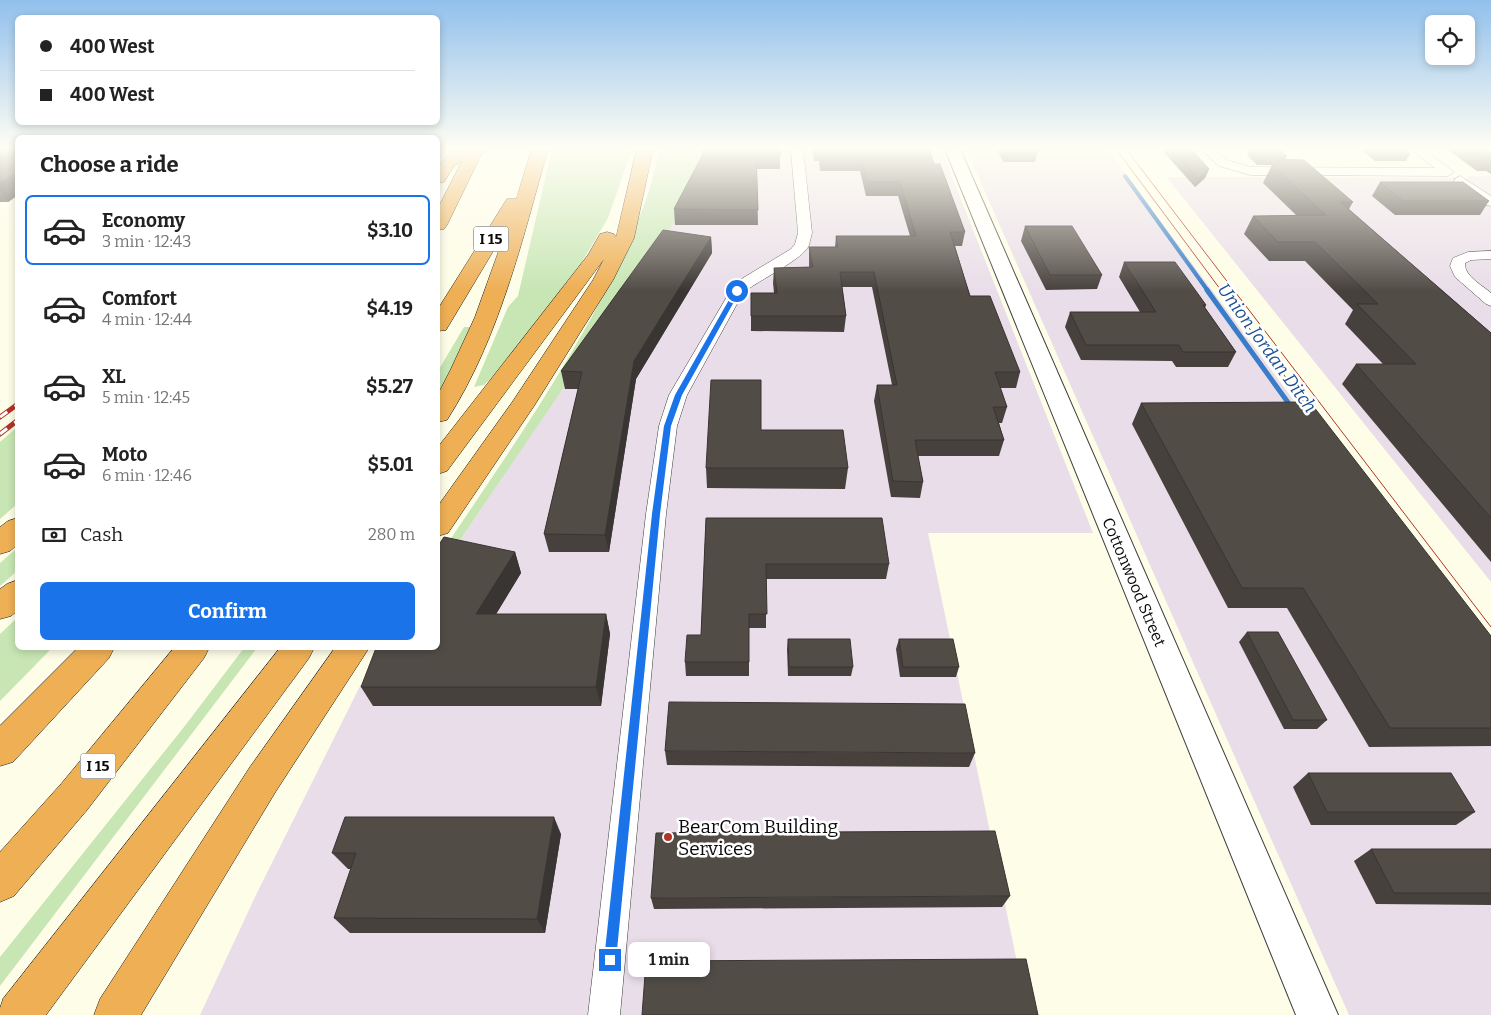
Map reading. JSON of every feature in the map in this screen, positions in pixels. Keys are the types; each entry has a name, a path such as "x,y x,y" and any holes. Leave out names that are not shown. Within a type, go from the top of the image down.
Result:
{"highway":[{"path":"440,221 452,196"},
{"name":"I 15","path":"440,322 516,196"},
{"path":"440,410 461,372 482,325 509,250 525,196"},
{"path":"440,462 596,258 630,196"},
{"path":"440,523 522,406 603,280 625,238 635,196"},
{"path":"0,543 15,530"},
{"path":"0,607 15,594"},
{"path":"0,750 96,650"},
{"name":"I 15","path":"0,882 74,797 191,650"},
{"path":"71,945 279,650"},
{"path":"19,1015 296,650"},
{"path":"116,1015 263,779 352,650"}],"street":[{"path":"604,1015 656,514 668,426 678,395 737,291 748,281 796,252 802,245 805,233 802,196"},
{"name":"Cottonwood Street","path":"972,196 1317,1015"},
{"path":"1491,255 1468,256 1458,261 1456,266 1460,274 1491,301"}],"shaded area":[{"path":"681,196 960,196 1093,533 928,533 1028,1015 200,1015 255,897 359,688 385,650 440,650 440,637 456,546 639,275"},
{"path":"987,196 1142,196 1289,394 1491,674 1491,1015 1349,1015"},
{"path":"1182,196 1491,196 1491,582"}],"green space":[{"path":"541,196 616,196 608,218 580,265 506,364 484,385 474,387 508,307 518,296"},
{"path":"647,196 686,196 678,215 661,244 456,546 440,557 553,384 595,311 641,213"},
{"path":"464,327 473,327 440,393 440,368"},
{"path":"15,429 15,506 0,519 0,442"},
{"path":"15,550 15,573 0,586 0,563"},
{"path":"15,620 15,650 50,650 0,701 0,634"},
{"path":"242,650 255,650 0,986 0,957 184,727"}],"building":[{"path":"681,196 758,196 758,210 674,209"},
{"path":"904,196 952,196 965,232 950,232 970,296 990,296 1020,372 995,372 1007,407 993,407 1004,440 915,440 923,482 893,481 877,385 897,385 874,272 840,272 846,316 751,316 751,293 777,293 774,268 813,267 809,247 838,247 836,236 916,236"},
{"path":"1306,196 1346,196 1353,202 1340,202 1491,333 1491,518 1356,364 1416,364 1357,304 1378,304 1315,242 1278,242 1253,216 1326,215"},
{"path":"1397,196 1483,196 1489,201 1403,201"},
{"path":"1025,226 1072,226 1102,275 1050,275"},
{"path":"663,230 711,237 634,361 605,535 544,534 582,372 561,371"},
{"path":"1124,262 1175,262 1206,305 1203,305 1236,352 1183,352 1179,345 1086,345 1070,312 1156,312"},
{"path":"711,380 761,380 761,430 843,430 848,468 706,468"},
{"path":"1310,402 1491,636 1491,728 1390,728 1303,588 1242,588 1141,403"},
{"path":"706,518 882,518 889,564 766,564 767,614 749,614 749,662 685,662 687,635 701,635"},
{"path":"444,537 515,552 476,614 606,614 596,687 361,687 375,650 440,650 440,543"},
{"path":"1247,632 1278,632 1327,720 1293,720"},
{"path":"788,639 850,639 853,667 789,667"},
{"path":"899,639 953,639 959,667 903,667"},
{"path":"669,702 965,704 975,753 665,751"},
{"path":"1308,773 1451,773 1475,812 1327,812"},
{"path":"345,817 554,817 537,919 334,918 356,853 332,853"},
{"path":"995,831 1010,896 651,898 656,833"},
{"path":"1371,849 1491,849 1491,893 1394,893"},
{"path":"1026,959 1038,1015 642,1015 646,961"}],"waterway":[{"name":"Union Jordan Ditch","path":"1140,196 1208,291"},
{"name":"Union Jordan Ditch","path":"1207,290 1292,408"}],"tram line":[{"path":"1151,196 1313,414"},
{"path":"1162,196 1491,627"}],"railway":[{"path":"0,417 15,406"},
{"path":"0,434 15,422"}],"place":[{"name":"BearCom Building Services","path":"668,837"}],"route":[{"path":"610,960 656,514 668,426 678,395 737,291"}]}
